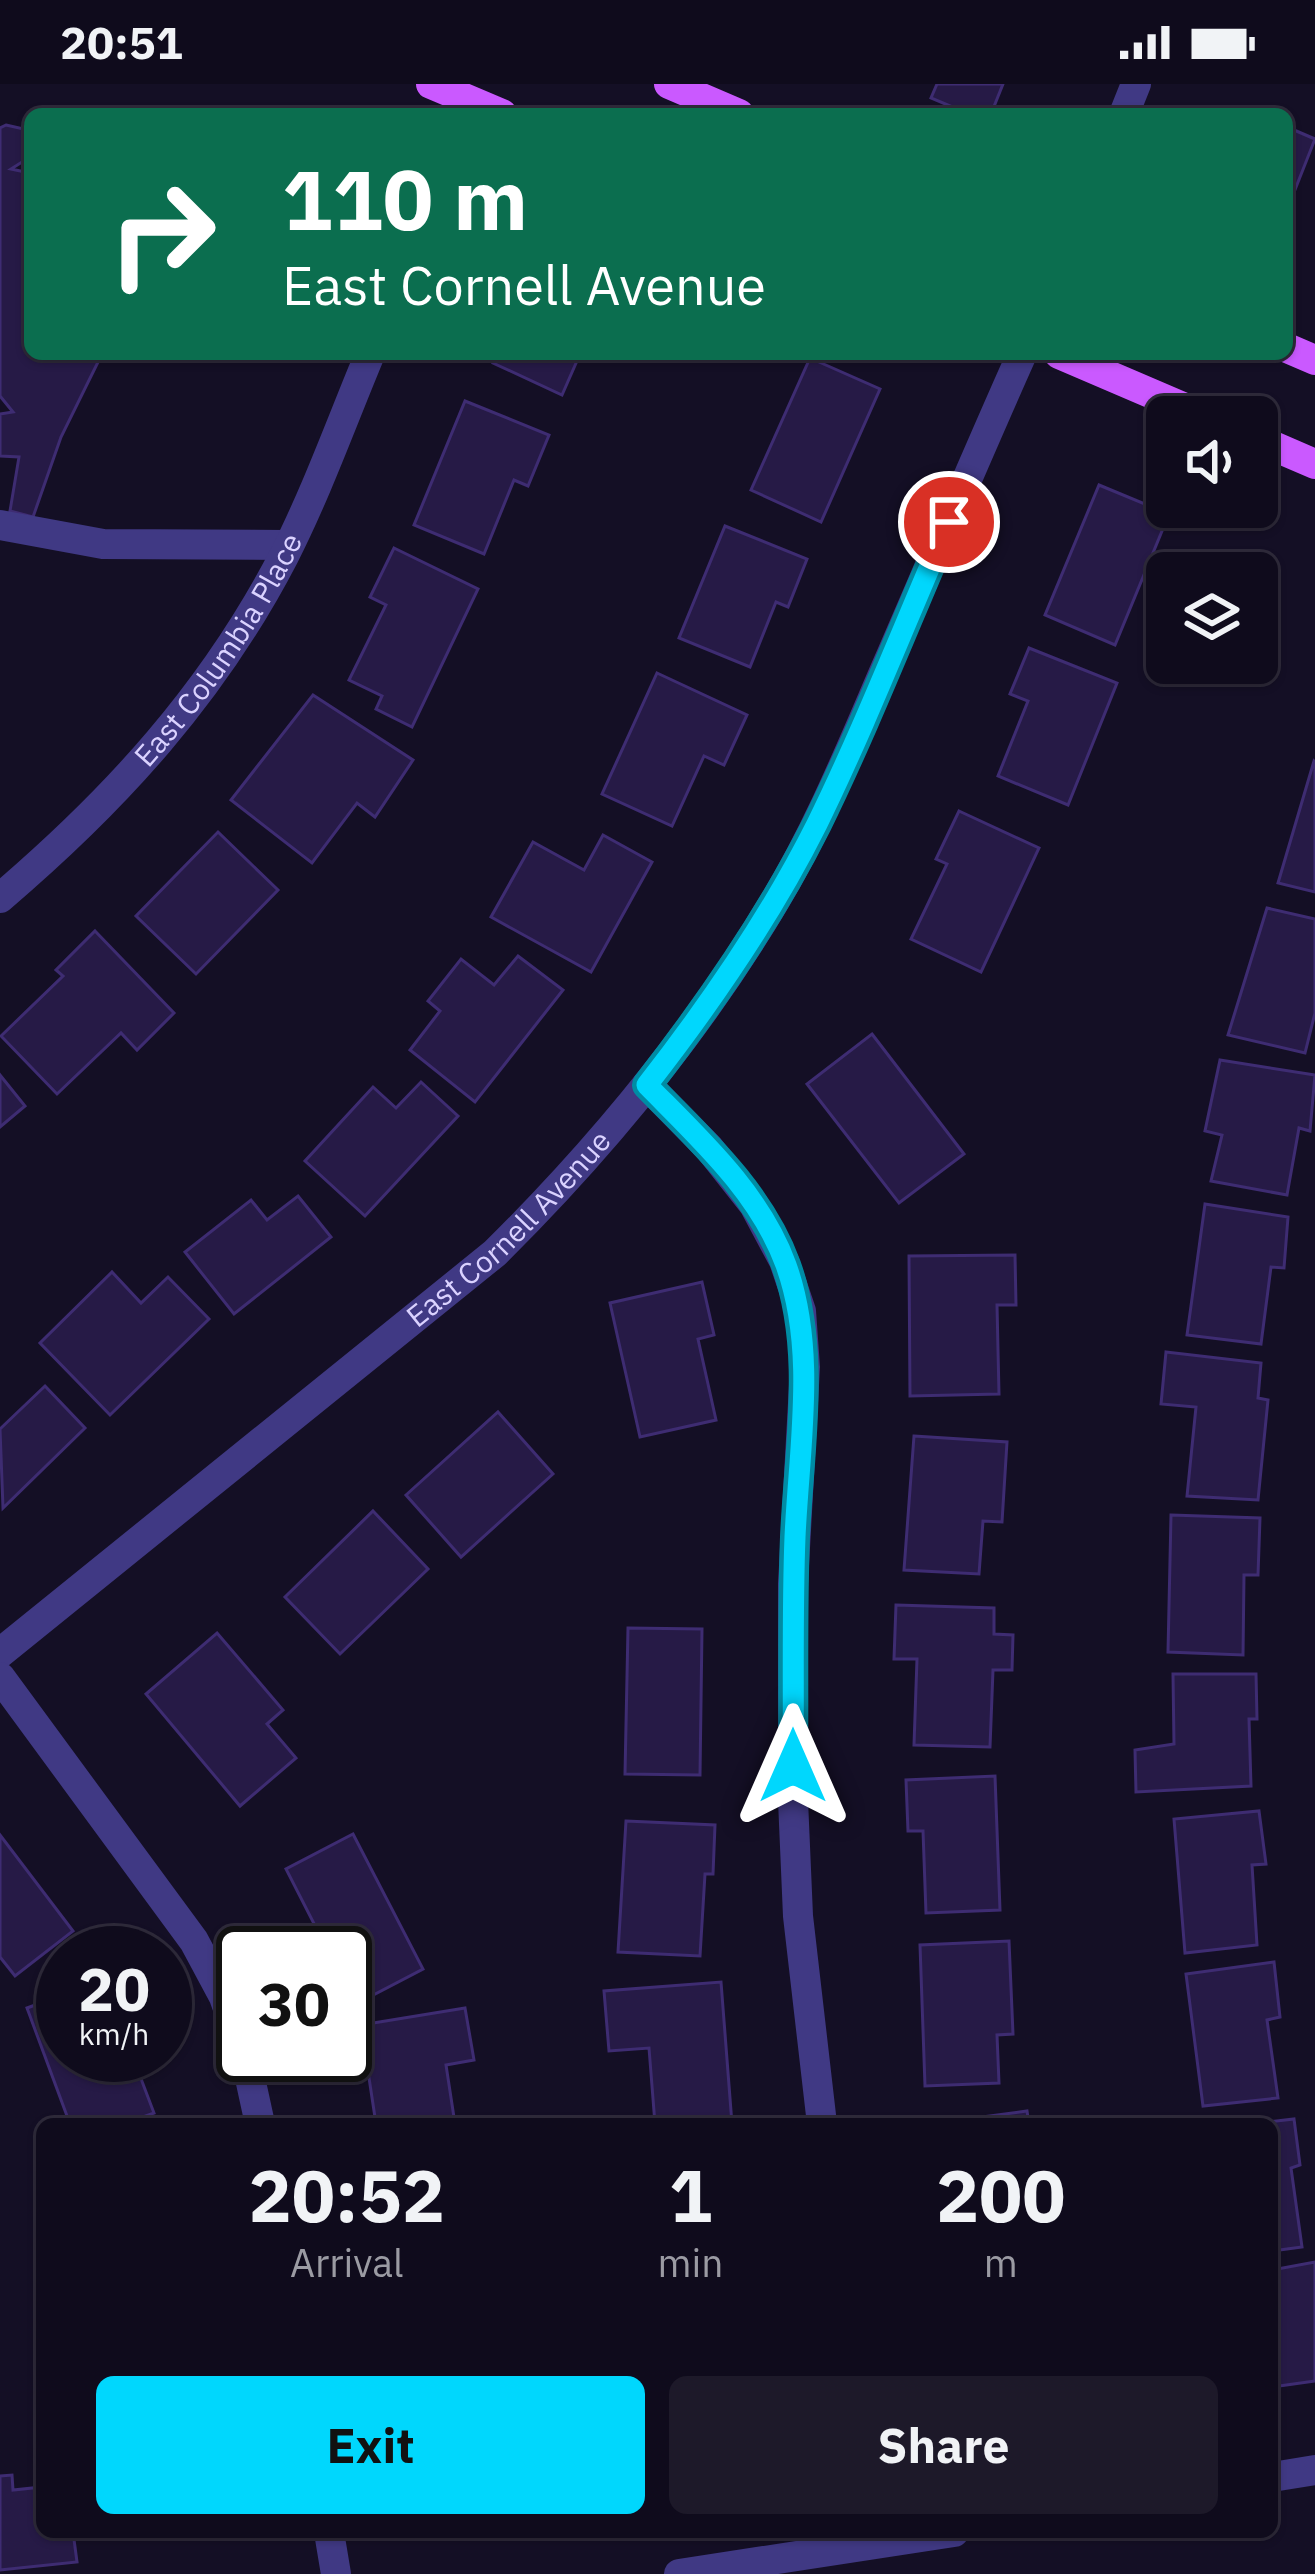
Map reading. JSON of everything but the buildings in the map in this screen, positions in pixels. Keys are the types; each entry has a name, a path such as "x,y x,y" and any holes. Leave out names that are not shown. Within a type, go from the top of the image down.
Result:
{"main road":[{"path":"431,84 483,104"},
{"path":"669,84 725,108"},
{"path":"1073,360 1157,396"},
{"path":"1278,448 1315,464"}],"street":[{"name":"East Columbia Place","path":"0,898 68,841 158,746 218,662 289,545 367,360"},
{"name":"East Cornell Avenue","path":"0,1653 495,1253 550,1199 647,1085 747,946 815,827 1019,360"},
{"path":"0,524 103,544 289,545"},
{"path":"647,1085 709,1148 754,1205 784,1261 800,1311 805,1367 794,1584 793,1800 798,1916 820,2118"},
{"path":"0,1677 194,1941 216,1982"},
{"path":"251,2082 259,2118"},
{"path":"1278,2476 1315,2470"},
{"path":"330,2538 336,2574"},
{"path":"679,2574 891,2538"}],"route":[{"path":"793,1766 794,1584 805,1367 800,1311 784,1261 754,1205 709,1148 647,1085 747,946 815,827 949,522"}]}
